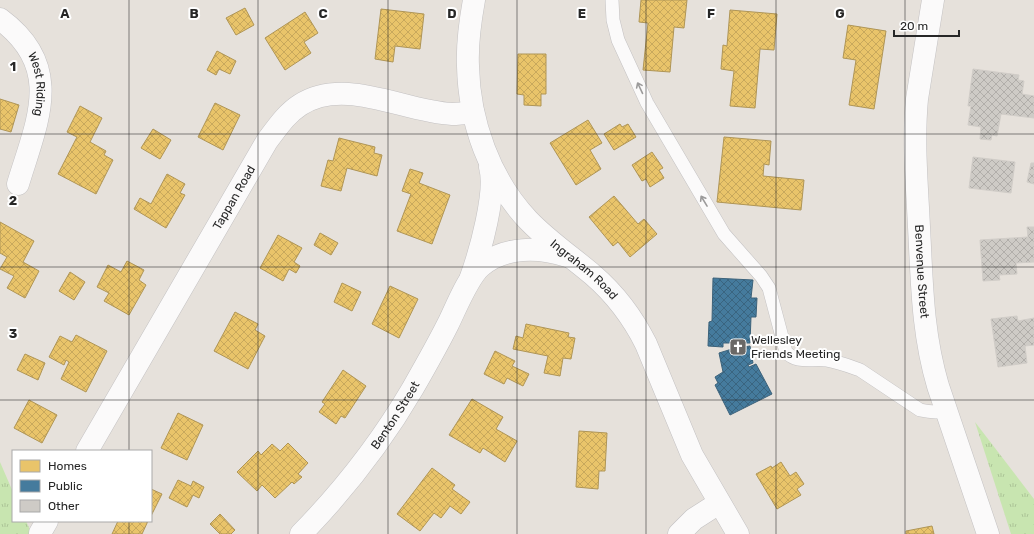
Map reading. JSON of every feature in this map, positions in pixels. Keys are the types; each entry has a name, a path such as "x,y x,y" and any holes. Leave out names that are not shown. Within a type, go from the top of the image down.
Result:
{"street":[{"name":"Ingraham Road","path":"474,0 470,28 468,83 473,112 486,156 518,209 528,221 594,276 628,314 646,344 692,455 738,534"},
{"name":"Benvenue Street","path":"933,0 917,99 915,150 924,321 932,365 988,534"},
{"name":"West Riding","path":"0,19 12,28 25,44 36,62 41,81 40,103 35,126 18,184"},
{"name":"Tappan Road","path":"88,450 267,141 287,116 311,98 340,94 369,98 444,114 462,114 473,112"},
{"name":"Benton Street","path":"301,534 323,512 355,473 399,411 413,389 442,336 469,282 479,253 490,199 492,184 486,156"},
{"name":"Benton Street","path":"469,282 480,267 494,258 513,252 533,249 546,250 571,257"},
{"path":"679,534 694,519 719,503"}],"lane":[{"path":"612,0 613,20 618,40 646,103 724,234 761,276 769,288 783,347 786,352 790,356 802,360 826,360 849,365 860,370 920,410 929,412 946,411"}],"green space":[{"path":"975,422 1034,499 1034,534 1011,534"},
{"path":"0,462 12,490 12,522 26,522 32,534 0,534"}],"building: Homes":[{"path":"641,0 687,0 684,28 674,27 670,72 643,70 648,23 639,22"},
{"path":"245,8 254,25 236,35 226,18"},
{"path":"381,9 424,14 420,49 395,46 393,62 375,59"},
{"path":"730,10 777,14 774,50 760,49 755,108 730,106 734,71 721,69 723,45 727,46"},
{"path":"305,12 318,33 304,42 311,53 285,70 265,38"},
{"path":"848,25 886,31 874,109 849,105 856,60 843,58"},
{"path":"217,51 236,61 230,74 219,69 216,75 207,70"},
{"path":"518,54 546,54 546,94 541,94 541,106 524,105 524,95 517,94"},
{"path":"0,99 19,105 11,132 0,129"},
{"path":"215,103 240,115 223,150 198,137"},
{"path":"80,106 102,118 90,142 106,151 104,155 113,160 96,194 58,174 77,137 67,132"},
{"path":"588,120 602,143 590,150 601,169 576,185 550,143"},
{"path":"620,124 622,127 628,124 636,137 614,150 604,134"},
{"path":"153,129 171,140 160,159 141,148"},
{"path":"724,137 771,141 769,165 764,164 763,176 804,180 801,210 717,202"},
{"path":"339,138 375,147 374,153 382,155 377,176 347,168 341,191 321,186 328,160 333,161"},
{"path":"652,152 663,168 659,170 664,178 650,187 646,179 642,181 632,165"},
{"path":"410,169 423,173 419,183 450,195 432,244 397,231 411,194 402,191"},
{"path":"167,174 185,184 180,193 185,195 166,228 134,209 140,198 151,204"},
{"path":"614,196 638,224 644,219 657,234 630,257 618,242 613,246 589,217"},
{"path":"0,222 34,241 23,262 39,271 25,298 7,288 14,276 0,269 7,257 0,253"},
{"path":"320,233 338,243 331,255 314,245"},
{"path":"278,235 302,248 294,262 300,266 296,273 289,269 283,281 260,268"},
{"path":"127,261 144,270 139,280 146,285 129,315 104,301 109,293 97,287 108,265 121,272"},
{"path":"70,272 85,282 74,300 59,291"},
{"path":"342,283 361,292 352,311 334,302"},
{"path":"390,286 418,299 399,338 372,324"},
{"path":"235,312 258,324 255,330 265,336 248,369 214,351"},
{"path":"526,324 569,333 568,337 575,338 571,359 563,358 560,376 544,373 548,356 513,349 516,336 523,338"},
{"path":"76,335 107,351 86,392 61,379 69,362 66,360 64,365 49,357 60,336 72,342"},
{"path":"495,351 515,361 512,366 529,374 523,386 507,378 504,384 484,374"},
{"path":"25,354 45,363 38,380 17,370"},
{"path":"343,370 366,386 345,418 341,416 336,424 319,412 325,404 322,402"},
{"path":"472,399 503,417 496,429 517,441 505,462 483,448 480,453 449,435"},
{"path":"29,400 57,415 42,443 14,428"},
{"path":"178,413 203,425 187,460 161,448"},
{"path":"579,431 607,433 605,471 599,471 598,489 576,487"},
{"path":"288,443 308,463 298,474 302,477 294,484 292,482 275,498 262,485 257,491 237,472 258,451 261,455 272,444 280,451"},
{"path":"781,462 790,476 796,472 804,484 797,489 801,495 777,509 756,474 771,466 772,468"},
{"path":"432,468 455,485 452,489 470,502 461,514 450,506 441,518 434,513 420,531 397,514"},
{"path":"178,480 191,486 193,481 204,487 199,498 193,495 187,507 169,498"},
{"path":"152,489 162,494 152,514"},
{"path":"220,514 235,530 231,534 220,534 210,524"},
{"path":"118,522 148,522 142,534 112,534"},
{"path":"932,526 934,534 906,534 906,531"}],"building: Public":[{"name":"Wellesley Friends Meeting","path":"713,278 753,280 751,298 757,298 756,317 751,317 750,343 744,343 744,347 750,346 753,363 748,365 749,367 756,364 772,394 730,415 715,385 718,383 715,377 723,372 719,353 732,349 732,343 723,343 723,347 708,346 709,322 712,321"}],"building: Other":[{"path":"973,69 1019,75 1018,80 1024,81 1022,94 1034,96 1034,118 1001,114 997,136 992,135 991,140 980,139 981,127 968,125 971,106 968,106"},
{"path":"973,157 1015,162 1011,193 969,188"},
{"path":"1031,163 1034,163 1034,184 1027,182"},
{"path":"1027,227 1034,227 1034,262 1016,263 1017,274 999,275 1000,280 983,281 980,240 1028,237"},
{"path":"1017,316 1018,321 1034,318 1034,345 1025,346 1027,363 998,367 991,319"}],"place":[{"name":"Wellesley Friends Meeting","path":"738,347"}]}
